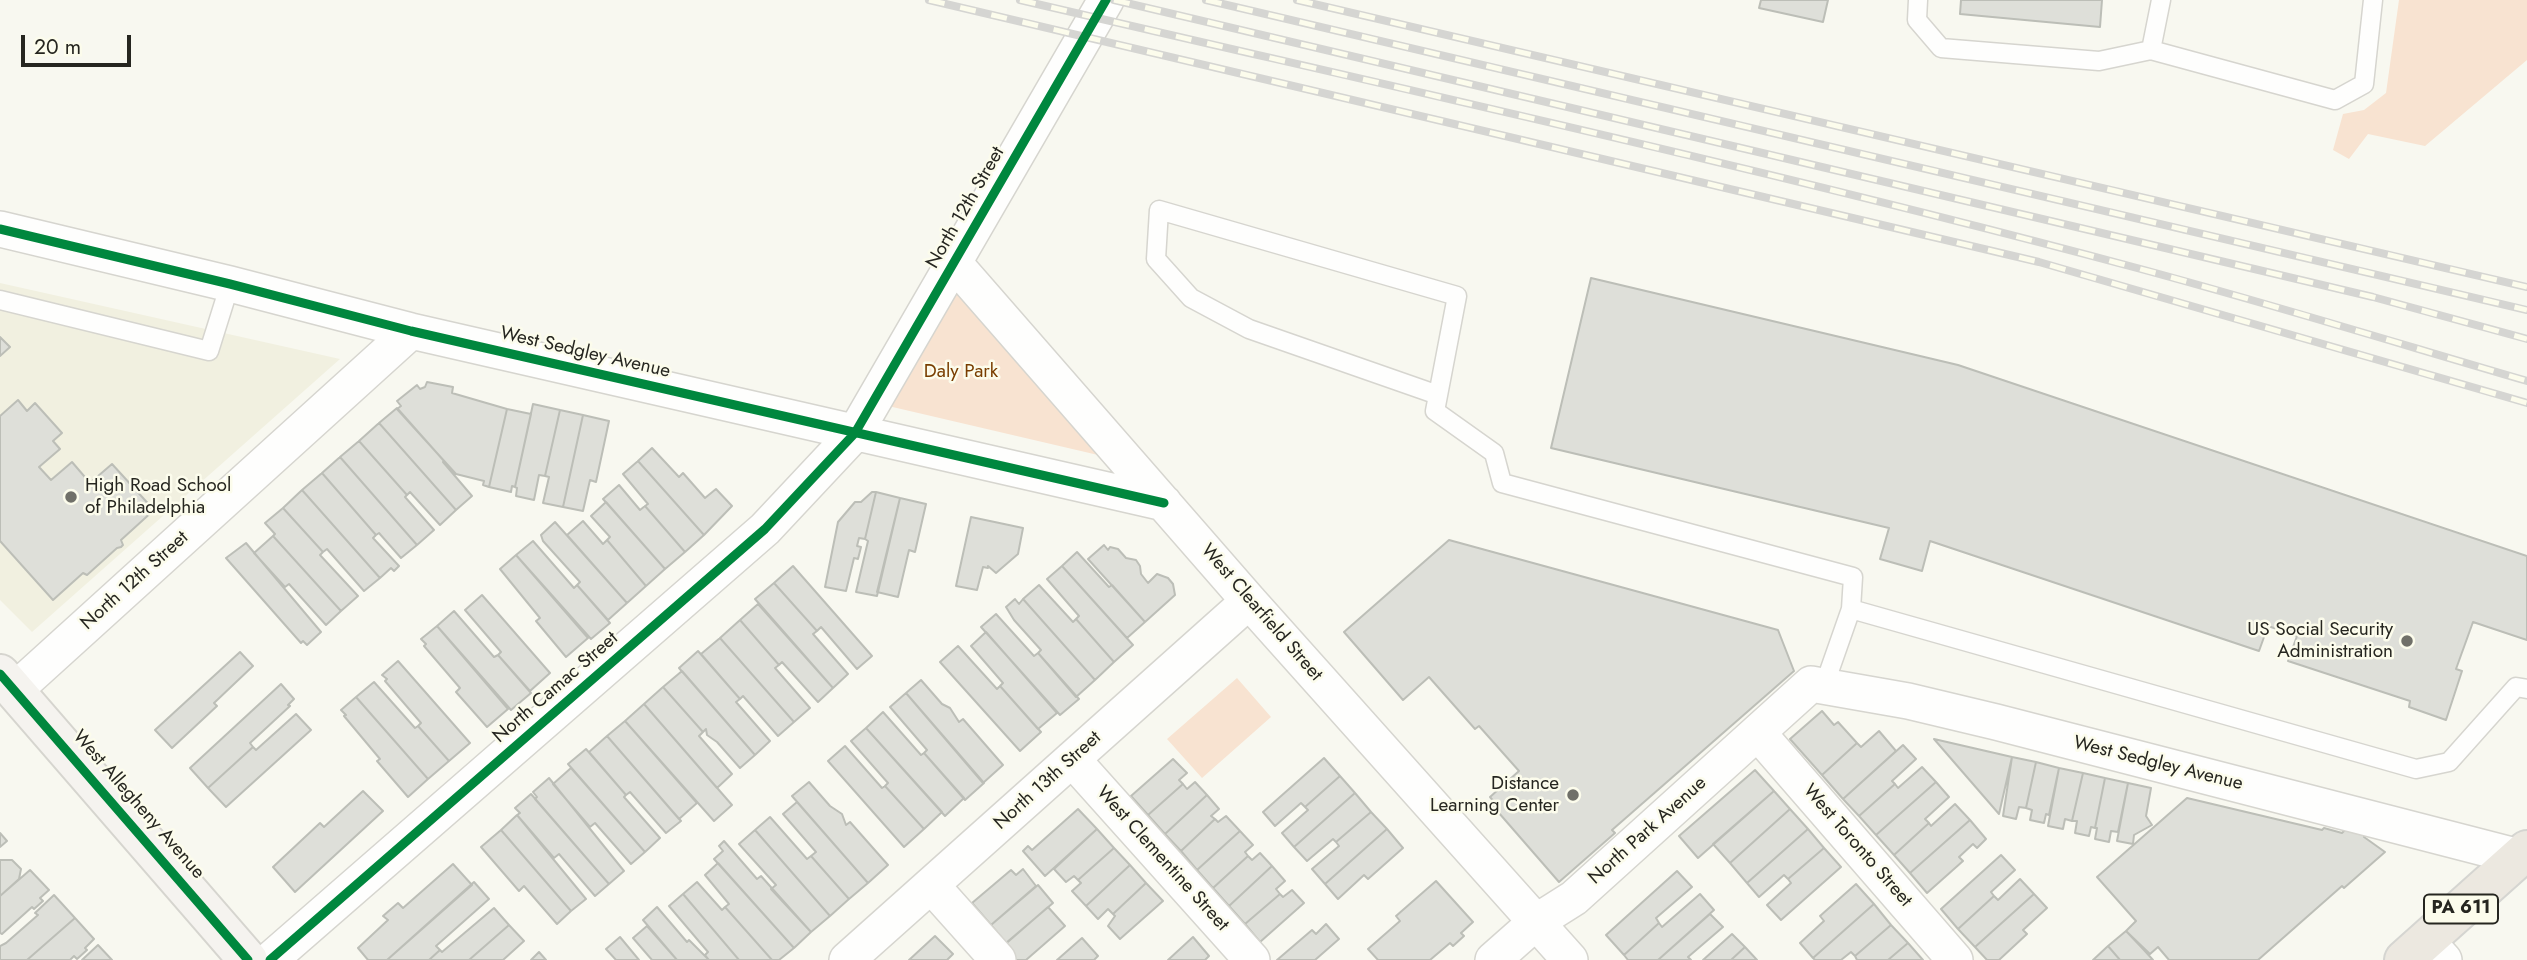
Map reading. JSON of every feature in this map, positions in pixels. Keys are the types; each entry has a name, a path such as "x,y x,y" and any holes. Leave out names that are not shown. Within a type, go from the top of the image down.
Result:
{"main road":[{"name":"West Allegheny Avenue","path":"7,682 248,960"},
{"name":"PA 611","path":"2425,953 2523,854"}],"street":[{"name":"North 12th Street","path":"855,433 1106,0"},
{"name":"West Sedgley Avenue","path":"0,229 411,331 1164,503"},
{"name":"West Clearfield Street","path":"954,263 1249,601 1570,960"},
{"name":"North 12th Street","path":"7,682 411,331"},
{"name":"North Camac Street","path":"270,960 765,530 855,433"},
{"name":"North 13th Street","path":"846,960 1249,601"},
{"name":"West Sedgley Avenue","path":"1811,691 1908,701 2523,854"},
{"name":"North Park Avenue","path":"1493,960 1536,922 1574,898 1758,733 1811,691"},
{"name":"West Toronto Street","path":"1758,733 1955,960"},
{"name":"West Clementine Street","path":"1072,759 1252,960"},
{"path":"931,885 998,960"}],"lane":[{"path":"1918,0 1917,20 1941,48 2099,61 2151,50 2335,100 2364,84 2373,0"},
{"path":"2151,50 2161,0"},
{"path":"1438,395 1249,329 1191,298 1156,259 1159,210 1457,296 1438,395 1434,411 1494,453 1502,484 1853,577 1851,609 1811,691"},
{"path":"0,300 209,351 230,284"},
{"path":"1851,609 2416,769 2449,762 2516,687 2527,689"}],"shaded area":[{"name":"High Road School of Philadelphia","path":"0,283 340,359 32,632 0,600"}],"green space":[{"path":"2399,0 2527,0 2527,60 2425,146 2368,134 2349,159 2333,150 2343,114 2364,110 2386,93"},
{"name":"Daly Park","path":"952,282 1098,455 884,405"},
{"path":"1237,678 1271,717 1202,778 1167,739"}],"building":[{"path":"1761,0 1828,0 1823,22 1759,8"},
{"path":"1961,0 2102,0 2100,27 1960,14"},
{"path":"1591,278 1958,365 2527,556 2527,640 2473,622 2456,669 2462,671 2446,720 2409,707 2410,701 2288,661 2297,636 2268,626 2259,651 1930,541 1922,571 1880,559 1889,528 1551,448"},
{"path":"0,337 10,347 0,356"},
{"path":"427,382 453,387 452,393 507,409 489,487 483,485 484,481 456,474 397,409 401,406 397,401 417,385 420,389 425,387"},
{"name":"High Road School of Philadelphia","path":"18,400 27,411 35,403 62,433 53,441 60,449 39,467 51,480 72,462 90,483 112,464 154,510 121,540 121,547 87,575 83,573 53,600 0,541 0,416"},
{"path":"533,404 560,410 545,476 539,475 534,500 516,496 515,487"},
{"path":"397,408 472,496 456,510 379,423"},
{"path":"507,409 531,414 515,487 512,486 511,492 489,487"},
{"path":"560,410 583,415 563,507 543,503 549,477 545,476"},
{"path":"583,415 609,421 596,482 590,480 583,511 563,507"},
{"path":"379,423 456,510 440,525 410,492 407,495 359,441"},
{"path":"359,441 434,530 417,545 340,457"},
{"path":"652,448 679,477 683,473 705,498 716,489 732,506 704,535 638,461"},
{"path":"340,457 417,545 401,558 379,533 376,535 322,473"},
{"path":"638,461 704,535 685,552 645,506 648,504 623,474"},
{"path":"322,473 376,535 373,538 399,566 394,571 391,568 380,578 302,490"},
{"path":"619,485 640,510 645,506 685,552 665,569 603,499"},
{"path":"302,490 380,578 364,591 327,549 323,552 283,508"},
{"path":"872,492 876,492 865,539 859,538 857,546 861,547 858,559 854,558 846,591 825,587 838,522 855,502 861,502"},
{"path":"876,492 900,498 877,596 856,592"},
{"path":"900,498 926,504 915,552 909,550 898,597 877,592"},
{"path":"606,502 665,569 646,586 607,540 610,537 591,516"},
{"path":"283,508 323,552 320,555 358,596 341,611 273,536 275,534 265,523"},
{"path":"971,517 1023,528 1018,554 996,573 988,566 983,567 977,590 956,586"},
{"path":"583,521 603,544 607,540 646,586 627,603 567,535"},
{"path":"555,522 627,603 608,620 577,585 580,582 543,541 541,535"},
{"path":"273,536 341,611 326,625 289,584 285,587 254,553"},
{"path":"1449,540 1778,630 1794,671 1612,830 1615,833 1559,882 1492,805 1495,803 1490,797 1519,771 1479,726 1475,729 1429,677 1403,700 1344,632"},
{"path":"533,541 574,588 577,585 610,623 591,639 516,555"},
{"path":"246,543 321,632 307,645 303,641 301,643 226,558"},
{"path":"1104,545 1108,550 1110,547 1118,549 1126,558 1136,560 1148,583 1157,574 1168,578 1173,584 1175,595 1145,622 1088,559"},
{"path":"1077,552 1109,587 1112,585 1145,622 1127,638 1062,566"},
{"path":"516,555 588,638 566,657 536,621 540,618 500,569"},
{"path":"793,566 872,656 857,669 821,627 817,631 774,583"},
{"path":"1062,566 1133,645 1114,662 1076,619 1079,616 1047,579"},
{"path":"774,583 817,631 813,634 848,674 833,688 755,599"},
{"path":"1039,585 1073,622 1076,619 1114,662 1095,680 1023,599"},
{"path":"482,595 550,673 530,691 498,655 501,652 465,610"},
{"path":"1015,599 1019,604 1023,599 1095,680 1076,697 1038,653 1041,650 1014,620 1006,607"},
{"path":"758,604 833,688 818,702 782,662 779,665 740,620"},
{"path":"454,611 494,657 498,655 531,693 511,710 437,626"},
{"path":"996,614 1034,656 1038,653 1079,699 1060,715 981,627"},
{"path":"740,620 779,665 775,668 810,708 794,722 720,638"},
{"path":"437,626 508,709 487,727 456,692 460,688 424,646 426,644 421,639"},
{"path":"986,632 1057,713 1038,729 1000,686 1003,683 971,646"},
{"path":"720,638 794,722 778,736 743,696 740,699 701,654"},
{"path":"958,646 997,689 1000,686 1041,732 1020,751 940,662"},
{"path":"698,651 740,699 736,702 770,741 755,755 679,668"},
{"path":"240,652 253,666 214,703 217,706 172,748 155,730"},
{"path":"398,661 470,743 449,761 418,726 421,723 385,681 387,679 382,675"},
{"path":"682,671 755,755 740,768 717,742 707,735 706,729 703,732 663,687"},
{"path":"921,680 942,704 950,708 959,722 963,719 1003,765 983,783 906,693"},
{"path":"374,682 449,761 428,779 356,697"},
{"path":"281,684 294,699 288,705 290,706 250,743 253,747 208,788 190,768"},
{"path":"663,687 703,732 699,736 732,774 717,788 644,704"},
{"path":"906,693 984,783 965,800 924,753 927,750 890,707"},
{"path":"356,697 428,779 408,797 344,716 346,715 341,710"},
{"path":"644,704 732,805 714,821 625,721"},
{"path":"1822,711 1834,725 1838,722 1857,743 1822,775 1790,739"},
{"path":"883,712 964,798 945,816 866,728"},
{"path":"296,714 311,730 226,807 208,788 253,747 256,750"},
{"path":"625,721 697,803 679,819 607,736"},
{"path":"866,728 942,812 924,829 885,786 888,783 851,741"},
{"path":"1879,731 1896,751 1843,799 1822,775 1857,743 1861,747"},
{"path":"607,736 681,821 666,833 630,792 626,795 589,752"},
{"path":"1934,739 2012,757 1999,814"},
{"path":"1903,745 1916,759 1892,781 1895,784 1859,816 1843,799"},
{"path":"845,746 882,788 885,786 924,829 904,847 828,761"},
{"path":"586,749 660,838 645,852 568,764"},
{"path":"2012,757 2036,762 2026,808 2019,807 2016,819 2003,816"},
{"path":"1324,758 1340,776 1305,807 1301,803 1275,826 1263,812"},
{"path":"1173,759 1187,773 1179,780 1183,784 1148,815 1131,796"},
{"path":"2036,762 2059,768 2049,815 2046,814 2044,823 2030,820 2032,810 2026,808"},
{"path":"1922,767 1936,782 1876,835 1859,816 1895,784 1898,788"},
{"path":"571,768 645,852 631,864 595,823 590,827 553,784"},
{"path":"2059,768 2083,773 2072,821 2065,819 2063,829 2048,826"},
{"path":"1755,770 1774,791 1698,858 1679,836"},
{"path":"2083,773 2105,778 2095,828 2091,827 2089,836 2075,833 2077,821 2072,821"},
{"path":"1340,776 1355,793 1294,847 1282,833 1308,810 1305,807"},
{"path":"549,778 624,871 609,884 535,799 537,797 533,792"},
{"path":"2105,778 2128,783 2118,832 2111,831 2109,842 2095,839"},
{"path":"809,782 830,806 842,814 846,825 850,822 888,865 868,883 792,796"},
{"path":"1195,782 1207,795 1165,834 1148,815 1183,784 1187,789"},
{"path":"1936,782 1949,797 1925,819 1929,823 1894,855 1876,835"},
{"path":"2128,783 2151,788 2146,816 2152,825 2134,835 2133,844 2117,841"},
{"path":"363,791 383,811 295,892 273,867 320,823 324,827"},
{"path":"1774,791 1790,809 1730,863 1713,844"},
{"path":"1355,793 1371,812 1336,842 1333,839 1307,861 1294,847"},
{"path":"531,794 609,884 595,896 559,854 554,858 517,815 520,813 515,808"},
{"path":"1207,795 1219,809 1211,816 1215,819 1181,851 1165,834"},
{"path":"2187,798 2322,830 2324,828 2342,833 2347,828 2364,833 2364,837 2385,852 2258,960 2169,960 2158,947 2150,954 2126,931 2136,921 2097,877"},
{"path":"797,802 868,883 849,899 811,856 816,852 783,814"},
{"path":"1955,804 1970,820 1910,873 1894,855 1929,823 1931,826"},
{"path":"1078,809 1097,829 1045,876 1023,851 1028,846 1032,850"},
{"path":"1790,809 1808,829 1747,883 1730,863"},
{"path":"1371,812 1387,829 1325,884 1312,869 1339,846 1336,842"},
{"path":"517,815 586,899 571,911 501,830"},
{"path":"1226,816 1240,831 1197,870 1181,851 1215,819 1218,822"},
{"path":"770,817 807,859 811,856 849,899 830,916 755,830"},
{"path":"1970,820 1986,839 1977,848 1973,844 1959,857 1963,861 1927,893 1910,873"},
{"path":"1097,829 1114,848 1078,880 1074,876 1066,882 1054,869"},
{"path":"1387,829 1403,848 1368,879 1364,875 1338,899 1325,884"},
{"path":"1808,829 1824,848 1788,879 1784,875 1759,897 1747,883"},
{"path":"501,830 571,911 557,924 524,886 519,891 481,847"},
{"path":"755,830 830,916 811,932 771,889 776,885 739,844"},
{"path":"1240,831 1253,845 1245,852 1248,856 1213,888 1197,870"},
{"path":"0,833 7,841 0,847"},
{"path":"724,841 757,879 761,876 811,932 794,948 714,859 723,851 719,846"},
{"path":"1114,848 1130,865 1086,906 1072,891 1081,883 1078,880"},
{"path":"1824,848 1841,867 1781,920 1767,905 1791,883 1788,879"},
{"path":"1260,853 1272,866 1229,906 1213,888 1248,856 1252,860"},
{"path":"2001,855 2015,870 1991,892 1994,896 1958,929 1941,909"},
{"path":"0,860 12,860 21,869 19,879 0,896"},
{"path":"718,863 794,948 779,960 772,960 725,907 729,904 705,875"},
{"path":"453,864 472,885 387,960 368,960 358,948 388,920 383,916 398,903 403,908"},
{"path":"1130,865 1146,883 1113,914 1108,909 1098,919 1086,906"},
{"path":"1272,866 1285,881 1276,889 1280,894 1245,924 1229,906"},
{"path":"1023,869 1036,886 991,925 972,903 1011,870 1016,875"},
{"path":"30,870 49,890 40,898 43,901 34,909 32,907 2,934 0,896"},
{"path":"1677,871 1692,887 1656,918 1659,923 1624,955 1606,935"},
{"path":"2020,879 2034,894 1975,947 1958,929 1994,896 1998,900"},
{"path":"1436,881 1473,922 1461,933 1464,936 1453,946 1450,943 1430,960 1378,960 1368,949 1400,921 1396,916"},
{"path":"474,882 489,899 436,946 440,950 429,960 387,960"},
{"path":"697,882 722,910 725,907 772,960 739,960 683,894"},
{"path":"1146,883 1163,901 1120,939 1108,926 1115,916 1113,914"},
{"path":"1856,884 1874,904 1813,958 1800,943 1824,921 1820,916"},
{"path":"1038,885 1053,903 1006,943 991,925"},
{"path":"1292,890 1304,903 1260,942 1245,924 1280,894 1283,897"},
{"path":"683,894 739,960 709,960 705,955 708,952 669,906"},
{"path":"1700,894 1714,910 1658,960 1628,960 1624,955 1659,923 1662,927"},
{"path":"2034,894 2047,908 2023,930 2027,934 1999,960 1987,960 1975,947"},
{"path":"54,895 75,918 27,960 0,960 0,946 38,915 35,913"},
{"path":"1874,904 1891,925 1855,956 1851,952 1841,960 1813,958"},
{"path":"657,907 687,942 689,940 709,960 677,960 643,920"},
{"path":"1048,907 1065,926 1026,960 1013,960 1002,947"},
{"path":"494,908 509,925 469,960 429,960 440,950 442,952"},
{"path":"1710,914 1723,927 1688,957 1691,960 1658,960"},
{"path":"75,918 94,939 77,959 74,956 70,960 27,960"},
{"path":"1326,924 1339,939 1315,960 1277,960 1312,930 1316,934"},
{"path":"509,925 524,941 503,960 469,960"},
{"path":"1891,925 1908,943 1888,960 1857,960 1855,956"},
{"path":"647,926 677,960 652,960 633,938"},
{"path":"2126,931 2153,960 2120,960 2108,946"},
{"path":"1732,934 1745,947 1731,960 1703,960"},
{"path":"935,936 953,954 947,960 909,960"},
{"path":"620,937 639,960 616,960 606,949"},
{"path":"1193,937 1209,956 1205,960 1168,960"},
{"path":"1082,938 1098,956 1094,960 1057,960"},
{"path":"1908,943 1923,960 1888,960"},
{"path":"98,945 112,960 82,960"},
{"path":"2108,946 2120,960 2093,960"},
{"path":"1745,947 1757,960 1731,960"},
{"path":"539,952 546,960 531,960"}],"railway":[{"path":"929,0 2039,262 2527,403"},
{"path":"1020,0 1580,130 1998,232 2235,295 2527,381"},
{"path":"1114,0 2373,297 2527,339"},
{"path":"1206,0 2527,310"},
{"path":"1297,0 2527,287"}],"cycle path":[{"path":"270,960 765,529 855,433 1106,0"},
{"path":"0,229 411,331 1164,503"},
{"path":"0,674 248,960"}],"place":[{"name":"High Road School of Philadelphia","path":"71,497"},
{"name":"US Social Security Administration","path":"2407,641"},
{"name":"Distance Learning Center","path":"1573,795"}]}
